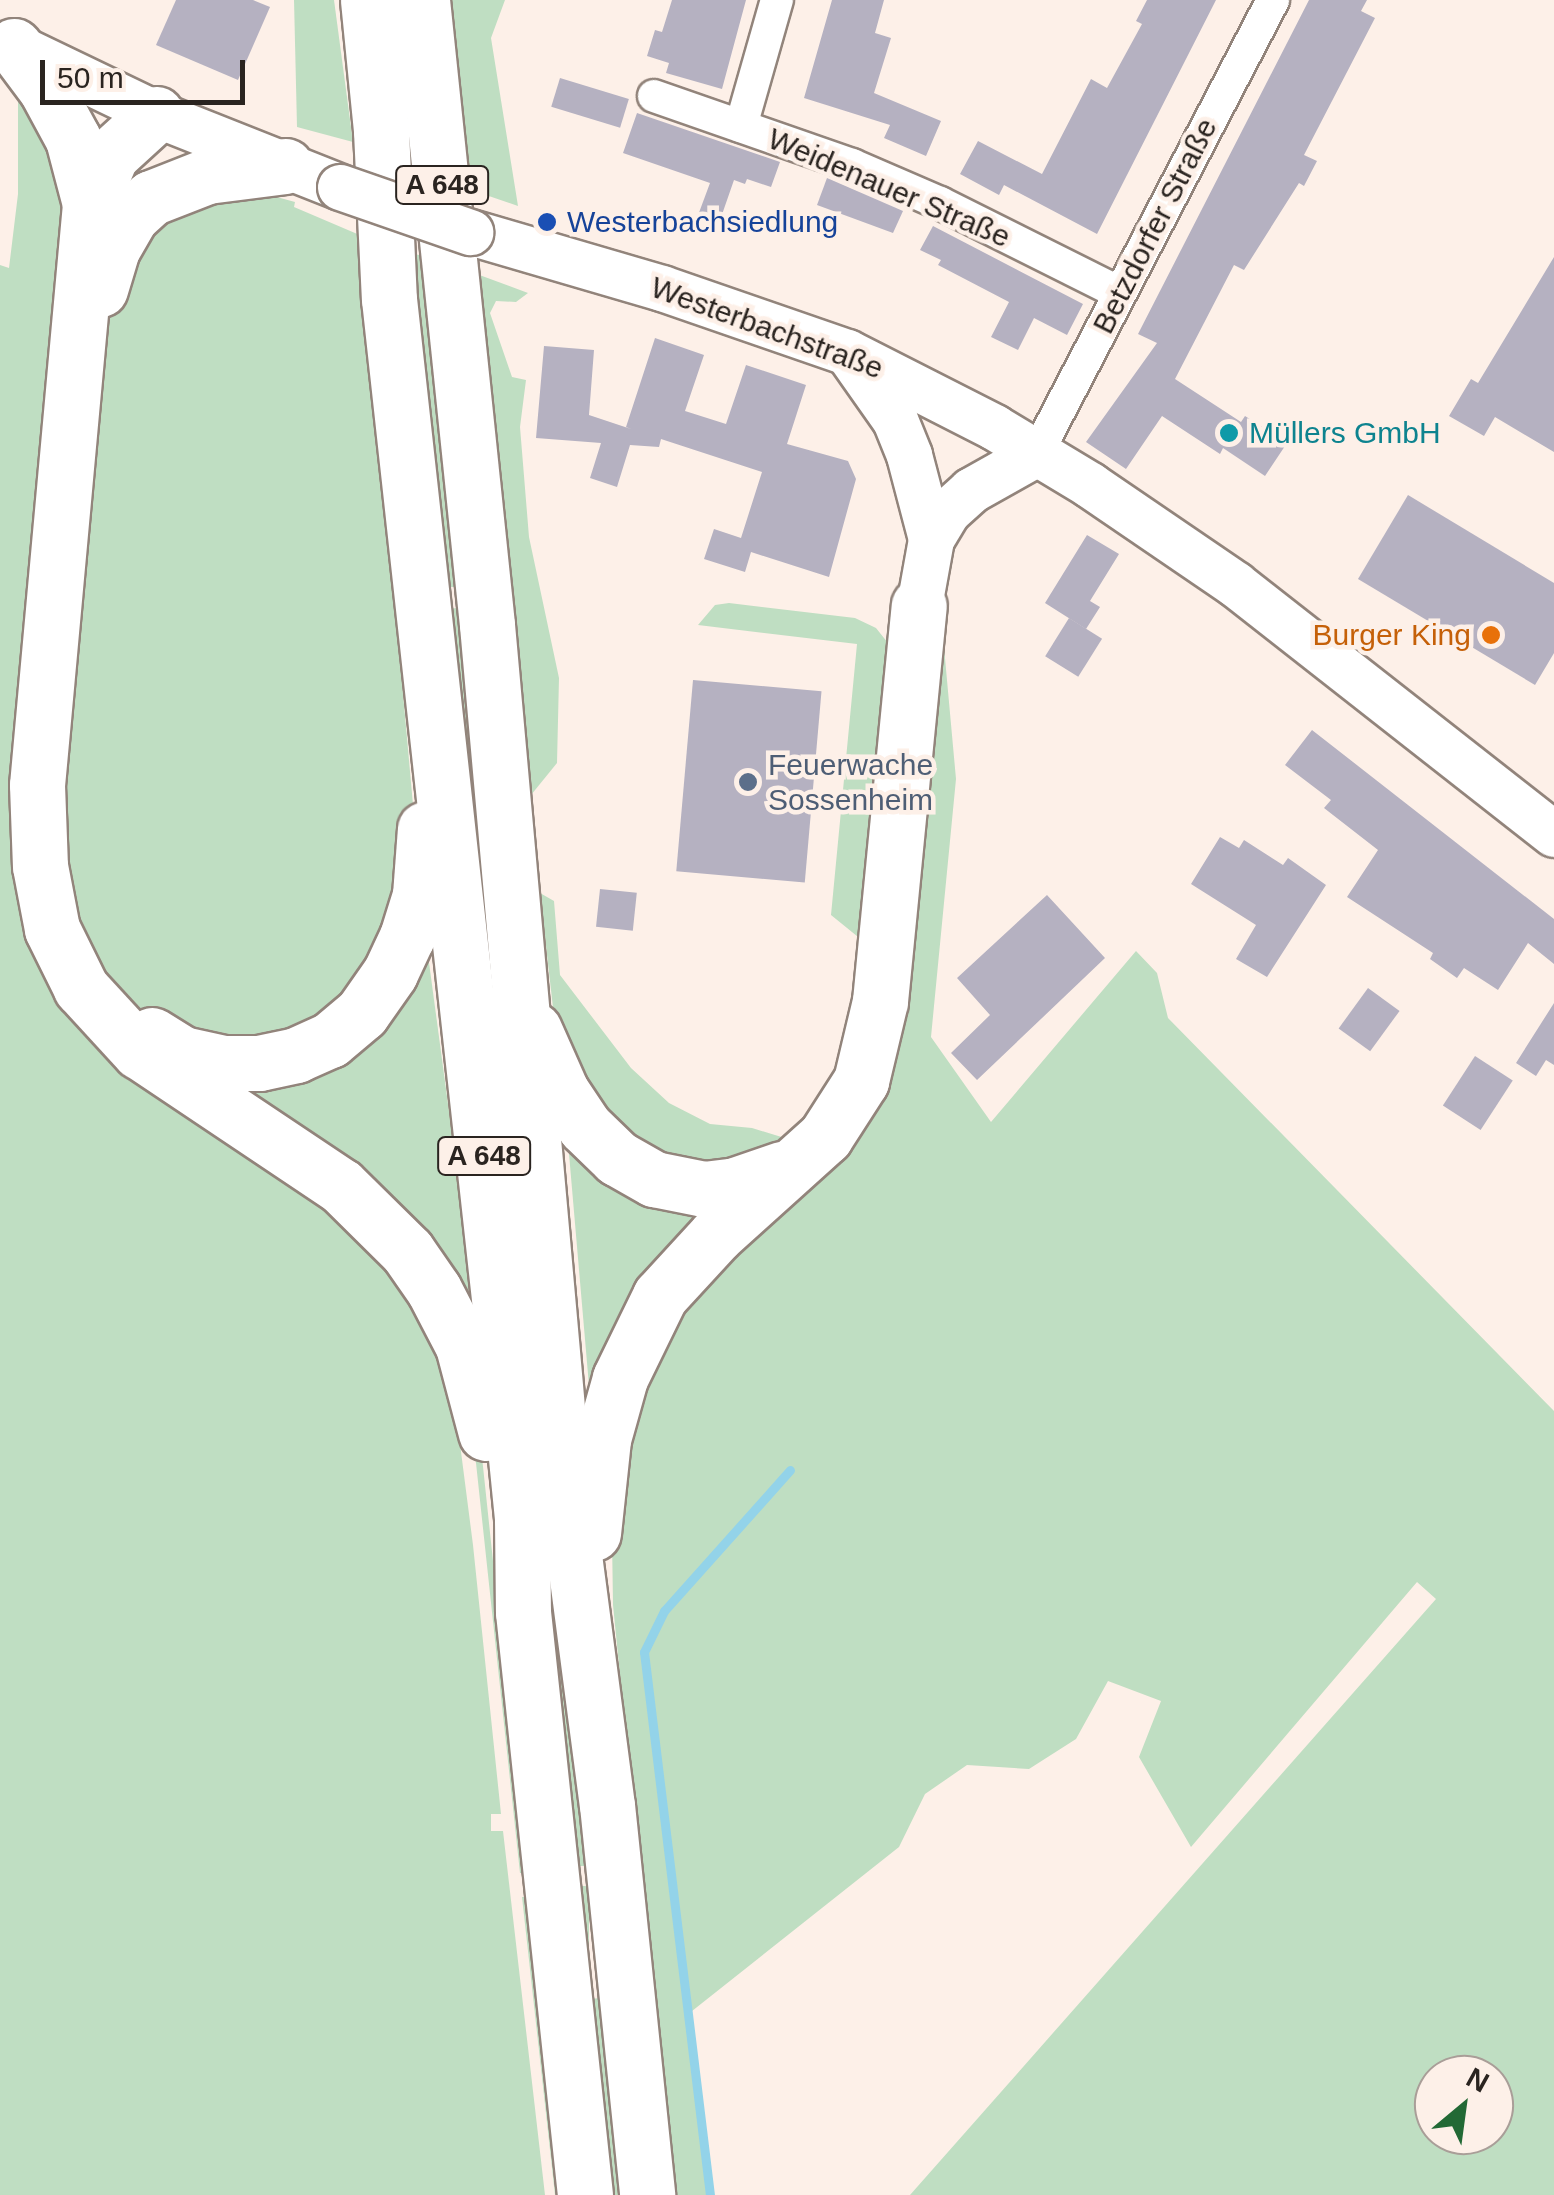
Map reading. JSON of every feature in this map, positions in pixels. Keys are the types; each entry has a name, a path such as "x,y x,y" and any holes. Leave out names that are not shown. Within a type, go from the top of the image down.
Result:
{"highway":[{"name":"A 648","path":"368,0 381,131 389,299 436,702 520,1500 523,1612 586,2195"},
{"name":"A 648","path":"422,0 486,624 562,1464 584,1625 646,2195"},
{"path":"7,42 46,89 111,210 37,785 40,866 52,929 81,988 139,1051 341,1186 376,1216 416,1264 463,1346 482,1408 499,1520 523,1612"},
{"path":"156,114 111,155 112,249 99,293 74,524 53,803 64,911 81,956 104,993 154,1037 183,1054 224,1063 259,1063 296,1055 330,1040 362,1013 390,973 420,895 436,702"},
{"path":"111,210 206,176 284,166"},
{"path":"584,1625 604,1439 638,1334 660,1296 688,1263 825,1138 844,1114 872,1047 880,1001 919,606"},
{"path":"517,990 561,1092 585,1126 617,1158 654,1178 704,1189 736,1185 790,1166"}],"main road":[{"name":"Westerbachstraße","path":"7,42 156,114 340,187 484,237 680,294 847,352 1036,452 1177,542 1296,628 1554,834"},
{"path":"847,352 895,420 910,456 931,539 919,606"},
{"path":"931,539 959,499 1036,452"}],"street":[{"path":"741,126 777,0"},
{"name":"Betzdorfer Straße","path":"1036,452 1273,0"},
{"name":"Weidenauer Straße","path":"654,96 940,203 1120,293"}],"green space":[{"path":"294,0 334,0 353,142 297,127"},
{"path":"446,0 505,0 491,38 518,206 483,194 465,182"},
{"path":"18,83 67,159 39,927 329,1192 420,1292 482,1457 526,1873 520,1873 476,1463 467,1423 445,1368 440,1370 460,1444 473,1545 501,1814 491,1814 491,1831 503,1831 545,2195 0,2195 0,265 9,268 18,194"},
{"path":"262,193 295,202 294,207 362,236 414,816 411,857 362,992 259,1049 159,1029 110,984 90,950 73,904 65,863 63,777 104,328 116,287 164,208"},
{"path":"411,253 423,256 455,587 446,587"},
{"path":"474,273 528,293 516,302 496,301 490,313 512,377 526,380 520,427 529,537 559,678 557,763 531,795"},
{"path":"729,603 855,618 876,628 892,648 868,945 831,915 857,644 698,625 715,605"},
{"path":"457,608 507,1097 498,1097 449,609"},
{"path":"943,636 956,779 931,1037 991,1122 1136,951 1157,973 1168,1018 1554,1411 1554,2195 910,2195 1436,1599 1417,1582 1191,1847 1139,1757 1161,1701 1108,1681 1076,1739 1029,1769 967,1765 925,1794 899,1847 687,2015 710,2195 672,2195 613,1605 611,1471 650,1344 762,1220 840,1160 862,1131 881,1091"},
{"path":"540,893 554,901 560,975 631,1068 669,1103 710,1124 752,1128 801,1143 687,1173 616,1136 556,1034"},
{"path":"428,955 479,1335 216,1076"},
{"path":"501,1119 586,1866 578,1866"},
{"path":"566,1119 737,1199 591,1409"},
{"path":"580,1886 589,1886 589,1987 580,1987"},
{"path":"522,1897 529,1897 561,2195 555,2195"},
{"path":"600,1998 621,2195 612,2195 591,1999"}],"building":[{"path":"176,0 253,0 270,7 238,80 156,45"},
{"path":"672,0 746,0 722,89 666,73 669,63 647,56 655,30 662,32"},
{"path":"832,0 884,0 875,33 891,38 874,93 941,121 926,156 884,138 890,125 804,98"},
{"path":"1147,0 1216,0 1097,234 1004,185 999,195 960,174 978,141 1042,174 1091,79 1107,88 1142,24 1136,21"},
{"path":"1309,0 1367,0 1361,11 1375,18 1304,155 1317,161 1304,186 1299,183 1244,270 1234,265 1175,379 1241,422 1245,416 1287,443 1265,476 1223,448 1220,454 1162,416 1126,469 1086,442 1157,343 1138,334"},
{"path":"560,78 629,99 620,128 551,107"},
{"path":"637,113 780,162 771,187 747,179 745,184 734,180 718,226 697,218 710,183 623,153"},
{"path":"827,178 903,211 893,233 817,205"},
{"path":"933,226 1083,304 1067,335 1034,318 1018,350 991,337 1009,302 938,265 941,260 920,250"},
{"path":"1554,257 1554,452 1495,417 1484,436 1449,416 1471,379 1478,383"},
{"path":"655,338 704,355 685,411 726,424 746,365 806,385 787,444 848,461 856,479 829,577 751,552 745,572 704,559 714,529 741,538 762,472 661,439 659,447 630,445 617,487 590,478 601,443 536,438 544,346 594,350 589,415 631,429 626,427"},
{"path":"1408,495 1554,583 1554,653 1535,685 1358,579"},
{"path":"1087,535 1119,554 1090,601 1100,607 1086,629 1045,603"},
{"path":"1069,618 1102,639 1078,677 1045,656"},
{"name":"Feuerwache Sossenheim","path":"693,680 822,691 805,883 676,871"},
{"path":"1312,730 1554,919 1554,964 1528,943 1498,990 1464,968 1457,978 1430,959 1433,953 1347,897 1378,850 1324,808 1331,800 1285,765"},
{"path":"1220,837 1239,848 1244,840 1283,865 1288,858 1326,885 1267,977 1236,959 1256,925 1191,884"},
{"path":"600,889 637,893 633,931 596,927"},
{"path":"1047,895 1105,958 977,1080 951,1053 990,1015 957,978"},
{"path":"1368,988 1400,1011 1370,1051 1339,1028"},
{"path":"1554,1003 1554,1065 1546,1060 1536,1076 1516,1063"},
{"path":"1475,1056 1513,1081 1481,1130 1443,1105"}],"waterway":[{"path":"710,2195 644,1652 664,1611 790,1470"}],"place":[{"name":"Westerbachsiedlung","path":"547,222"},
{"name":"Müllers GmbH","path":"1229,433"},
{"name":"Burger King","path":"1491,635"},
{"name":"Feuerwache Sossenheim","path":"748,782"}]}
